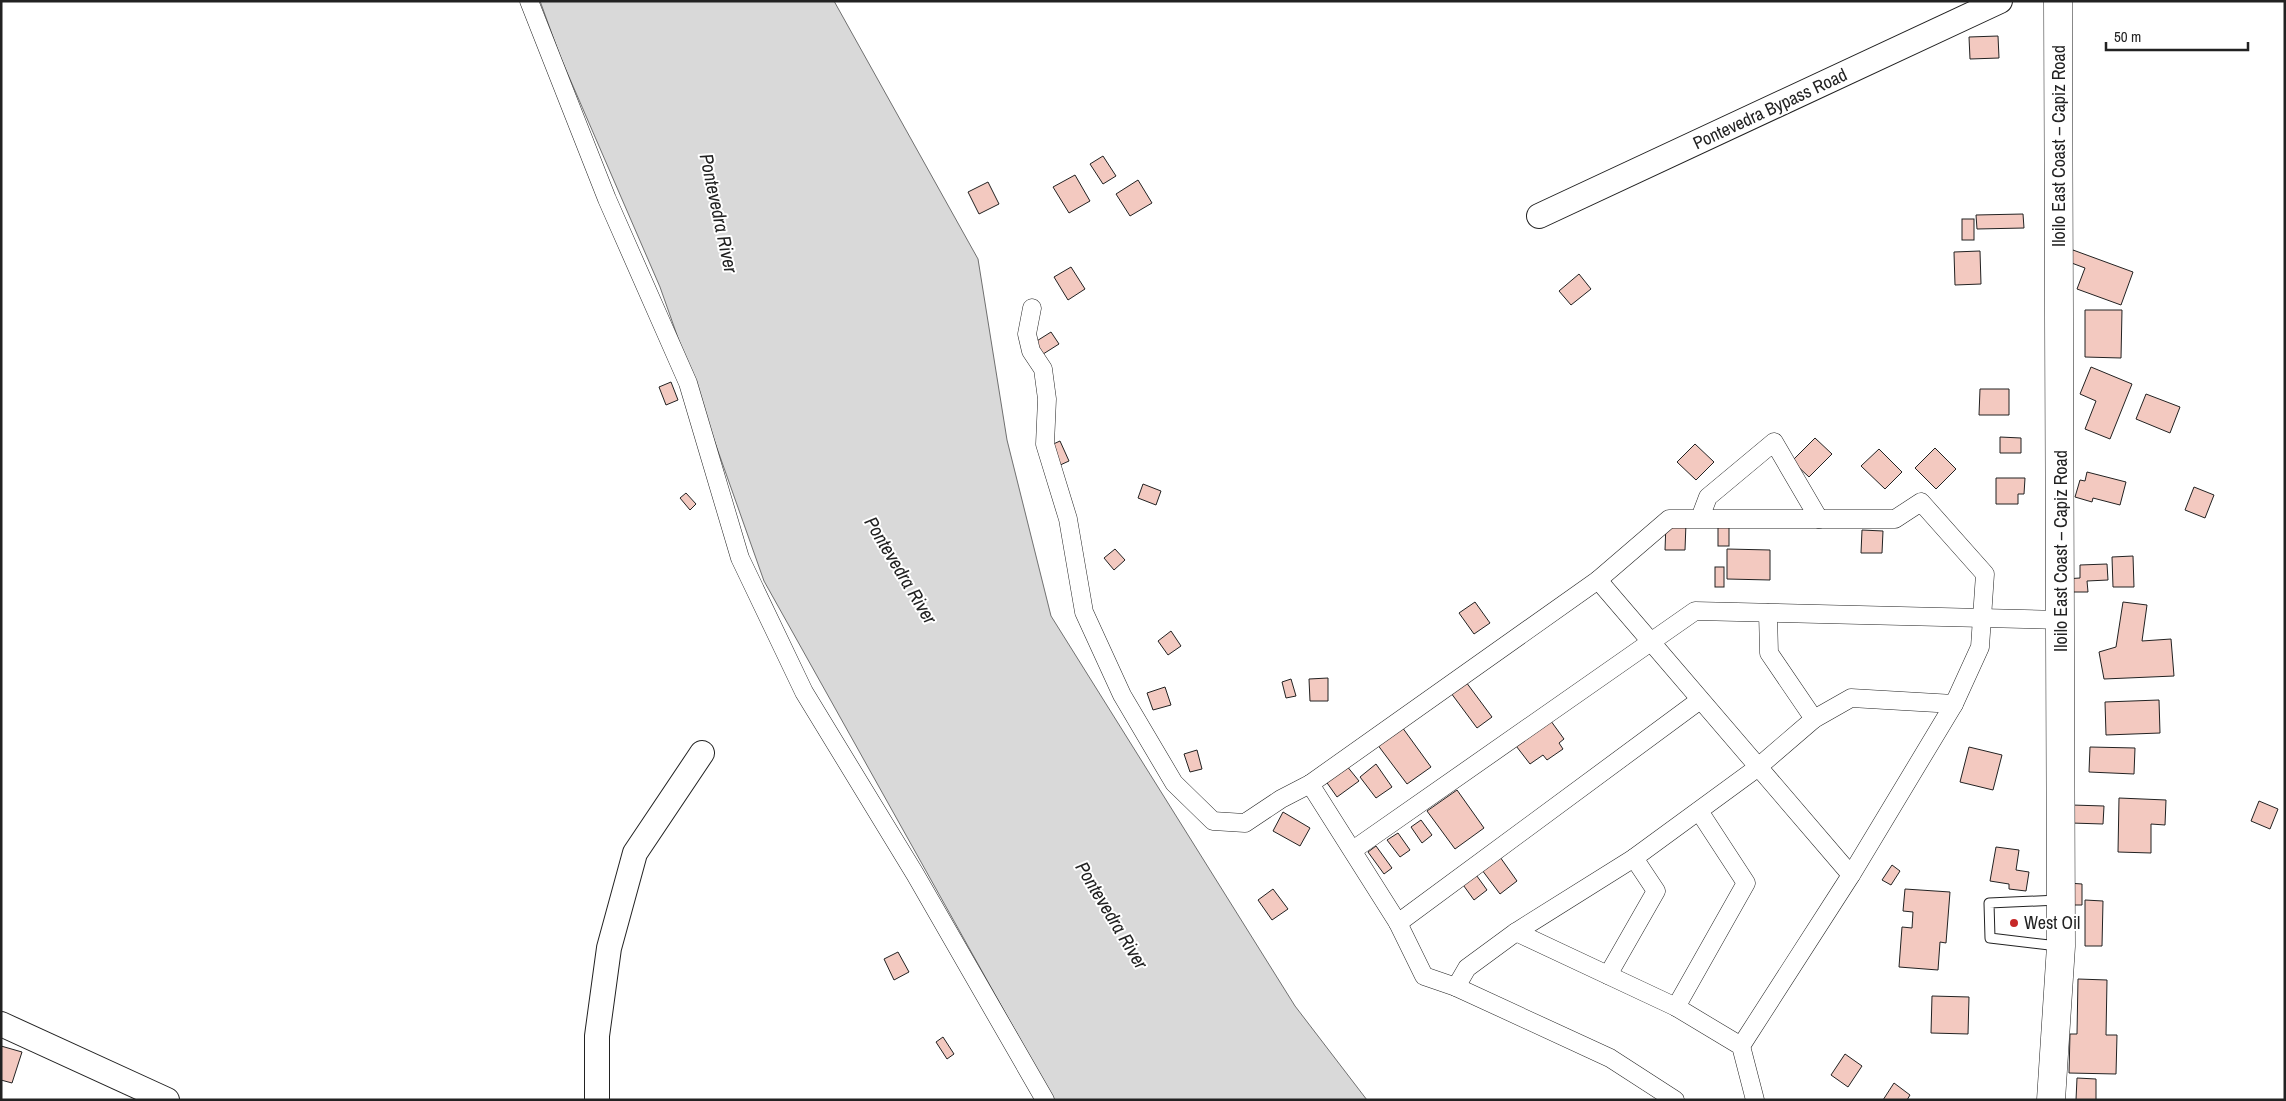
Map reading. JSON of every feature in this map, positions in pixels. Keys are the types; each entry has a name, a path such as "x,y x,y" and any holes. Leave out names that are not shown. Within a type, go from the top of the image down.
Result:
{"main road":[{"name":"Pontevedra Bypass Road","path":"1539,216 2000,1"},
{"name":"Iloilo East Coast – Capiz Road","path":"2051,1100 2061,946 2062,620 2058,1"},
{"path":"597,1100 596,1036 609,948 635,853 702,753"},
{"path":"1,1024 167,1100"}],"street":[{"path":"529,1 607,199 688,383 740,558 804,692 915,874 1045,1100"},
{"path":"1032,308 1027,334 1031,351 1043,369 1047,399 1045,444 1068,519 1084,612 1122,695 1174,783 1213,821 1245,823 1281,799 1310,784 1598,580 1669,519 1895,519 1920,502 1985,574 1980,647 1954,704 1851,875 1741,1046"},
{"path":"1700,518 1708,497 1774,442 1819,519"},
{"path":"1598,580 1757,768 1851,875"},
{"path":"1353,850 1695,611 2062,620"},
{"path":"1768,612 1769,653 1814,719"},
{"path":"1456,987 1467,968 1516,932 1634,858 1757,768 1814,719 1851,698 1954,704"},
{"path":"1398,924 1700,700"},
{"path":"1310,784 1398,924 1424,976 1456,987 1610,1058 1675,1100"},
{"path":"1676,1006 1746,883 1699,811"},
{"path":"1608,975 1656,891 1634,858"},
{"path":"1516,932 1676,1006 1741,1046 1755,1100"}],"lane":[{"path":"2061,899 1989,903 1990,938 2061,946"}],"water":[{"name":"Pontevedra River","path":"540,1 834,1 978,259 1007,440 1051,616 1295,1006 1367,1100 1054,1100 764,581 660,287 560,56"}],"building":[{"path":"1998,36 1999,58 1970,59 1969,37"},
{"path":"1103,156 1116,176 1103,184 1090,164"},
{"path":"1075,175 1090,201 1069,213 1053,187"},
{"path":"1138,180 1152,203 1130,216 1116,194"},
{"path":"988,182 999,204 979,214 968,192"},
{"path":"2023,214 2024,228 1977,229 1976,215"},
{"path":"1962,219 1974,219 1974,240 1962,240"},
{"path":"2073,250 2133,272 2121,305 2077,289 2085,268 2069,262"},
{"path":"1980,251 1981,284 1955,285 1954,252"},
{"path":"1071,267 1085,289 1068,300 1054,277"},
{"path":"1579,274 1591,289 1571,305 1559,291"},
{"path":"2085,310 2122,310 2121,358 2085,357"},
{"path":"1051,332 1059,344 1040,356 1032,344"},
{"path":"2091,367 2132,384 2110,439 2085,429 2096,401 2080,394"},
{"path":"671,382 678,400 666,405 659,387"},
{"path":"1980,389 2009,389 2009,415 1979,415"},
{"path":"2146,394 2180,407 2170,433 2136,419"},
{"path":"2000,437 2021,438 2021,453 2000,453"},
{"path":"1815,438 1832,454 1809,477 1792,461"},
{"path":"1060,441 1069,461 1058,466 1049,446"},
{"path":"1695,444 1714,462 1696,480 1677,462"},
{"path":"1935,448 1956,469 1936,489 1915,468"},
{"path":"1879,449 1902,472 1885,489 1861,466"},
{"path":"2087,472 2126,482 2120,505 2093,498 2092,502 2075,497 2080,480 2085,481"},
{"path":"1996,478 2025,478 2024,494 2018,494 2018,504 1996,504"},
{"path":"1143,484 1161,491 1156,505 1138,498"},
{"path":"2194,487 2214,495 2205,518 2185,510"},
{"path":"686,493 696,504 690,510 680,498"},
{"path":"1718,522 1729,522 1729,546 1718,546"},
{"path":"1666,523 1686,523 1685,550 1665,550"},
{"path":"1862,530 1883,531 1882,553 1861,553"},
{"path":"1115,549 1125,560 1114,570 1104,558"},
{"path":"1727,549 1770,550 1770,580 1727,579"},
{"path":"2133,556 2134,587 2113,587 2112,557"},
{"path":"2107,564 2108,580 2087,581 2088,592 2064,592 2064,579 2080,578 2080,565"},
{"path":"1715,567 1724,567 1724,587 1715,587"},
{"path":"1475,602 1490,623 1474,634 1459,613"},
{"path":"2123,602 2147,605 2142,641 2171,639 2174,676 2104,679 2099,652 2116,647"},
{"path":"1171,631 1181,646 1168,655 1158,641"},
{"path":"1328,678 1328,701 1310,701 1309,679"},
{"path":"1291,679 1296,696 1286,698 1282,682"},
{"path":"1466,682 1492,717 1477,728 1451,693"},
{"path":"1165,687 1171,705 1153,710 1147,693"},
{"path":"2159,700 2160,733 2106,735 2105,702"},
{"path":"1548,717 1564,739 1559,743 1563,749 1547,760 1543,755 1530,764 1513,742"},
{"path":"1402,727 1431,767 1407,784 1377,744"},
{"path":"1969,747 2002,755 1993,790 1960,782"},
{"path":"2090,747 2135,748 2134,774 2089,772"},
{"path":"1197,750 1202,769 1190,772 1184,754"},
{"path":"1376,764 1392,787 1376,798 1360,777"},
{"path":"1346,765 1359,781 1337,797 1325,780"},
{"path":"1457,790 1484,828 1455,849 1427,811"},
{"path":"2119,798 2166,800 2165,825 2151,824 2151,853 2118,852"},
{"path":"2259,801 2278,809 2270,829 2251,821"},
{"path":"2072,805 2104,806 2103,824 2071,823"},
{"path":"1283,812 1310,828 1300,846 1273,831"},
{"path":"1421,820 1432,835 1422,843 1411,827"},
{"path":"1398,833 1410,850 1400,857 1387,840"},
{"path":"1376,846 1392,868 1384,874 1368,852"},
{"path":"1996,847 2019,850 2016,870 2029,872 2026,891 2009,889 2009,884 1990,881"},
{"path":"1500,857 1517,881 1500,894 1482,870"},
{"path":"1892,865 1900,871 1891,885 1882,880"},
{"path":"1474,872 1487,890 1474,900 1461,882"},
{"path":"2068,883 2082,884 2082,905 2068,905"},
{"path":"1273,889 1288,909 1272,920 1258,900"},
{"path":"1905,889 1950,892 1946,943 1940,942 1938,970 1899,967 1902,927 1912,928 1913,912 1903,911"},
{"path":"2085,900 2103,901 2102,946 2085,946"},
{"path":"898,952 909,972 894,980 884,959"},
{"path":"2078,979 2107,980 2106,1035 2117,1035 2116,1074 2069,1073 2070,1034 2077,1034"},
{"path":"1932,996 1969,997 1968,1034 1931,1033"},
{"path":"943,1037 954,1054 947,1059 936,1042"},
{"path":"1,1046 22,1052 12,1083 1,1080"},
{"path":"1845,1054 1862,1066 1848,1087 1831,1075"},
{"path":"2077,1078 2096,1079 2096,1100 2076,1100"},
{"path":"1894,1083 1910,1095 1907,1100 1883,1100"}],"place":[{"name":"West Oil","path":"2014,923"}]}
